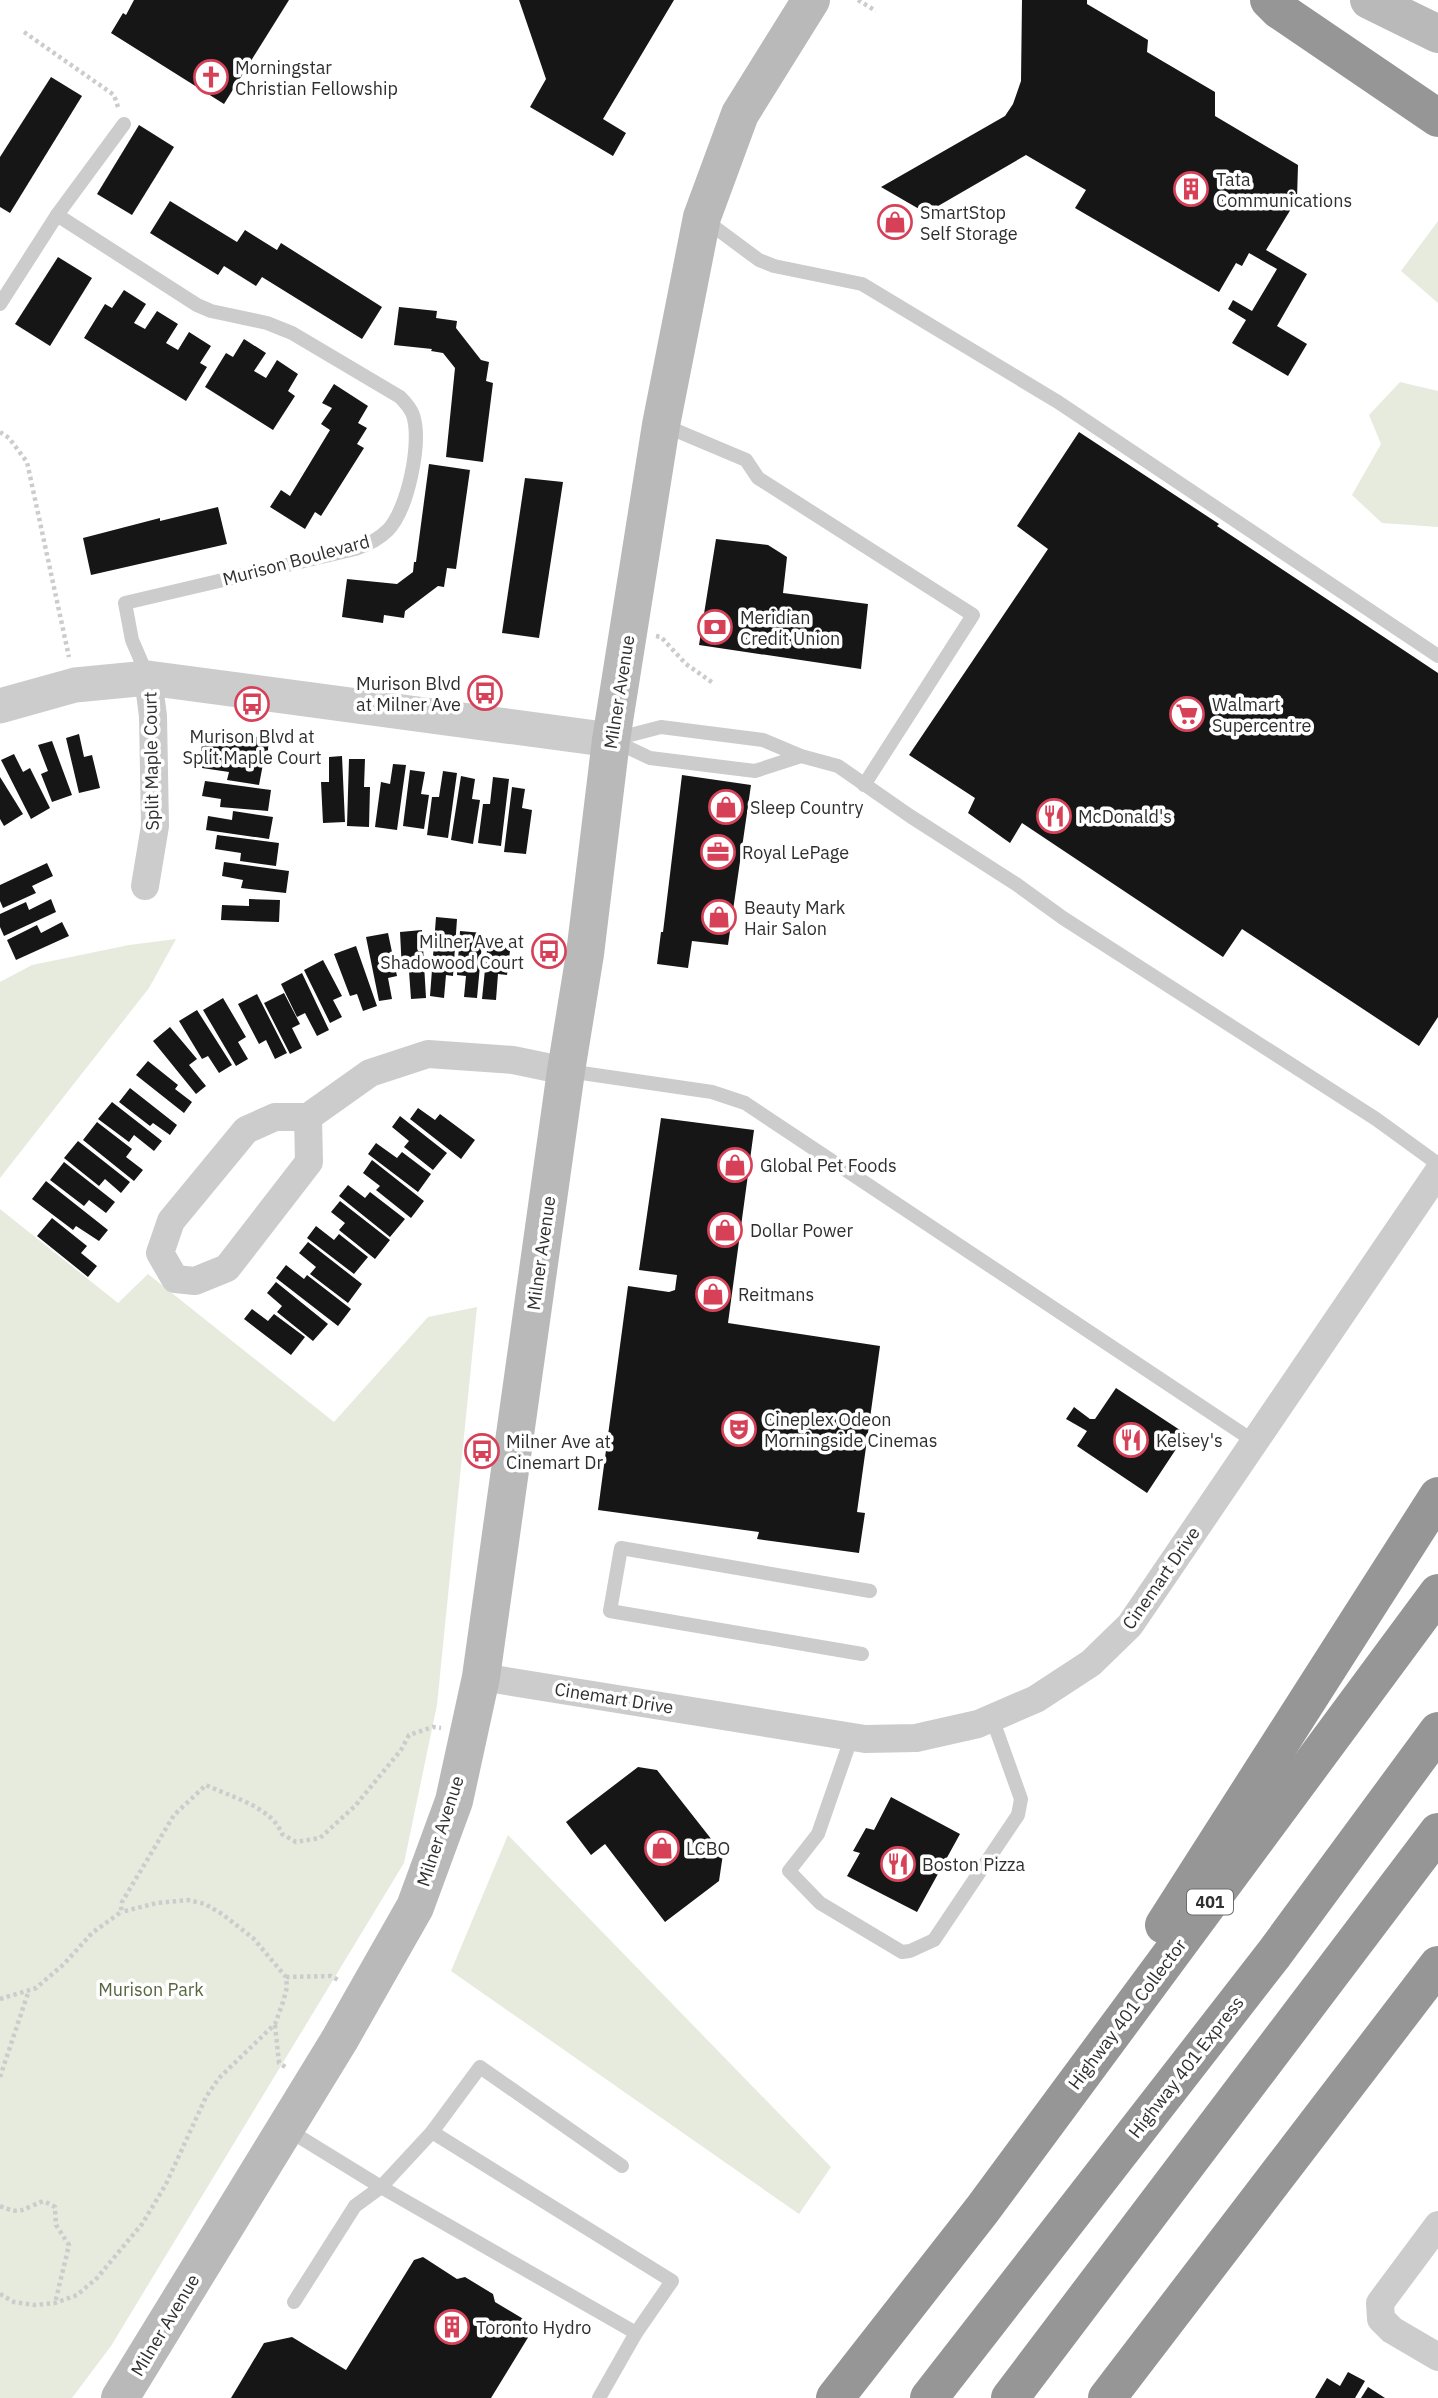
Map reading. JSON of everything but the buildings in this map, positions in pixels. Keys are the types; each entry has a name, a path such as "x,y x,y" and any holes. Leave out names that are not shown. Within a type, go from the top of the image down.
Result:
{"highway":[{"path":"1269,0 1279,10 1438,118"},
{"path":"982,2210 1438,1496"},
{"name":"Highway 401 Collector","path":"835,2398 982,2210 1438,1593"},
{"name":"Highway 401 Express","path":"929,2398 1274,1954 1438,1731"},
{"path":"1010,2398 1438,1832"},
{"path":"1107,2398 1433,1977"}],"main road":[{"name":"Milner Avenue","path":"782,43 802,0"},
{"name":"Milner Avenue","path":"120,2398 340,2039 415,1907 454,1801 481,1677 566,1071 585,954 611,740 661,425 702,217 740,114 811,0"},
{"path":"1369,0 1438,34"}],"street":[{"path":"0,706 75,685 148,678 611,740"},
{"name":"Split Maple Court","path":"145,886 155,826 153,716 148,678"},
{"path":"307,1117 309,1162 227,1268 195,1281 174,1279 160,1253 171,1221 246,1129 275,1117 307,1117 370,1073 428,1054 513,1060 566,1071"},
{"name":"Cinemart Drive","path":"481,1677 865,1739 916,1738 978,1724 1036,1699 1091,1662 1130,1625 1438,1172"},
{"path":"1438,2225 1380,2303 1381,2319 1392,2330 1438,2357"}],"lane":[{"path":"0,304 57,215 124,124"},
{"name":"Murison Boulevard","path":"57,215 201,307 267,323 292,333 402,399 411,410 414,422 413,462 402,506 393,524 376,539 355,548 125,603 132,640 148,678"},
{"path":"702,217 759,260 774,266 862,284 1058,402 1438,656"},
{"path":"661,425 746,460 758,478 973,615 864,785"},
{"path":"611,740 661,727 764,740 801,756 838,766 1063,918 1376,1119 1438,1164"},
{"path":"611,740 650,758 755,772 801,756"},
{"path":"566,1071 712,1092 745,1103 1255,1441"},
{"path":"862,1654 610,1611 621,1548 870,1591"},
{"path":"852,1736 818,1834 789,1871 820,1903 902,1952 910,1951 934,1940 1018,1815 1021,1799 992,1718"},
{"path":"295,2302 355,2206 381,2187 432,2132 480,2067 622,2166"},
{"path":"285,2127 381,2187 636,2333"},
{"path":"432,2132 672,2281 636,2333 600,2398"}],"path":[{"path":"858,0 876,11"},
{"path":"24,32 114,95 124,124"},
{"path":"0,432 9,438 27,462 75,685"},
{"path":"655,635 661,637 686,664 713,683"},
{"path":"121,1912 122,1902 174,1815 206,1784 267,1813 282,1834 296,1842 320,1838 355,1806 401,1750 409,1735 433,1727"},
{"path":"0,1999 36,1988 64,1964 92,1933 121,1912 188,1900 205,1904 253,1938 286,1977 287,1987 275,2024 279,2063"},
{"path":"286,1977 331,1976"},
{"path":"0,2077 29,1992"},
{"path":"0,2294 14,2302 35,2305 55,2303 77,2295 97,2278 142,2224 166,2184 206,2097 219,2078 275,2024"},
{"path":"0,2052 6,2060"},
{"path":"0,2206 14,2212 23,2211 44,2201 55,2207 57,2225 69,2245 55,2303"}],"green space":[{"path":"1438,221 1438,303 1401,271"},
{"path":"1400,382 1438,391 1438,527 1382,523 1352,495 1381,444 1369,415"},
{"path":"176,939 149,988 0,1178 0,982 32,965 129,945"},
{"name":"Murison Park","path":"0,1209 118,1303 148,1274 334,1422 428,1317 477,1307 437,1705 404,1863 111,2346 72,2398 0,2398"},
{"path":"508,1835 831,2167 799,2214 451,1971"}],"place":[{"name":"Morningstar Christian Fellowship","path":"211,77"},
{"name":"Tata Communications","path":"1191,189"},
{"name":"SmartStop Self Storage","path":"895,222"},
{"name":"Meridian Credit Union","path":"715,627"},
{"name":"Murison Blvd at Milner Ave","path":"485,693"},
{"name":"Murison Blvd at Split Maple Court","path":"252,704"},
{"name":"Walmart Supercentre","path":"1187,714"},
{"name":"Sleep Country","path":"726,807"},
{"name":"McDonald's","path":"1054,816"},
{"name":"Royal LePage","path":"718,852"},
{"name":"Beauty Mark Hair Salon","path":"719,917"},
{"name":"Milner Ave at Shadowood Court","path":"549,951"},
{"name":"Global Pet Foods","path":"735,1165"},
{"name":"Dollar Power","path":"725,1230"},
{"name":"Reitmans","path":"713,1294"},
{"name":"Cineplex Odeon Morningside Cinemas","path":"739,1429"},
{"name":"Kelsey's","path":"1131,1440"},
{"name":"Milner Ave at Cinemart Dr","path":"482,1451"},
{"name":"LCBO","path":"662,1848"},
{"name":"Boston Pizza","path":"898,1864"},
{"name":"Toronto Hydro","path":"452,2327"}]}
